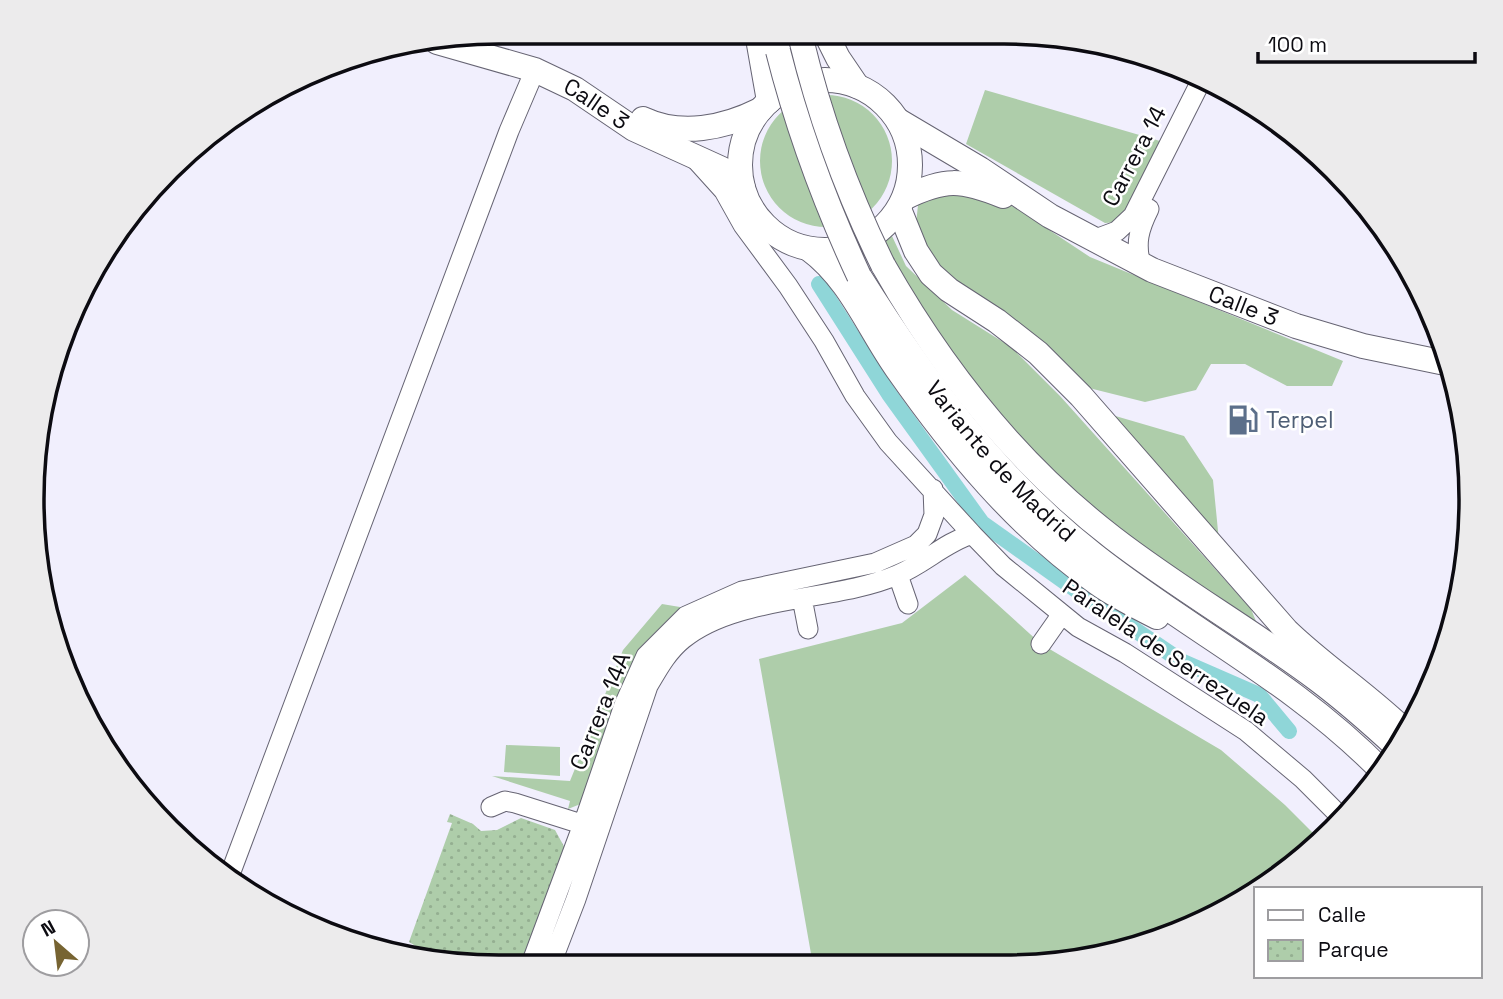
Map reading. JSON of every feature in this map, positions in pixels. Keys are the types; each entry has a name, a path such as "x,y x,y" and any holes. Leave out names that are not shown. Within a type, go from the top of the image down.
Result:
{"main road":[{"name":"Calle 3","path":"492,44 556,64 631,113 669,128 721,126 740,121 765,106"},
{"path":"758,44 765,106"},
{"name":"Variante de Madrid","path":"776,44 812,166 859,276 912,359 978,444 1031,500 1094,555 1307,703 1354,742 1375,763"},
{"name":"Variante de Madrid","path":"802,44 839,166 883,265 934,347 994,424 1069,502 1151,566 1319,680 1390,741"},
{"path":"831,44 857,86"},
{"name":"Calle 3","path":"453,47 536,70 575,89 634,129 722,169 743,188"},
{"path":"816,80 842,81 857,86 873,94 887,106 899,121 907,139 911,158 910,178 902,203 882,229 860,243 835,250 795,246 770,230 749,205 740,168 742,147 749,127 765,106 791,87 816,80"},
{"name":"Calle 3","path":"899,121 980,169 1050,216 1141,265 1296,326 1363,346 1438,361"},
{"name":"Calle 3","path":"902,203 937,184 965,183 1050,216"},
{"path":"902,203 916,251 931,274 949,290 997,321 1038,353 1080,396 1286,630 1399,725"},
{"path":"809,249 827,262 844,283 888,358 958,452 1029,528 1098,584 1169,624 1223,644"}],"street":[{"path":"232,868 509,131 536,70"},
{"name":"Carrera 14","path":"1093,240 1117,231 1133,216 1197,87"},
{"name":"Carrera 14","path":"1141,265 1137,243 1139,232 1207,92"},
{"name":"Paralela de Serrezuela","path":"690,154 724,191 743,225 788,286 824,341 855,396 888,442 1003,566 1078,627 1125,653 1246,731 1303,779 1336,812"},
{"name":"Carrera 14A","path":"554,955 624,705 646,656 686,616 742,591 875,563 916,545 927,534 934,515 933,489"},
{"name":"Carrera 14A","path":"535,955 648,686 665,657 683,639 705,625 731,615 898,575 955,539 972,534"},
{"path":"898,575 908,604"},
{"path":"802,598 808,629"},
{"path":"1041,643 1062,614"},
{"path":"491,807 505,801 515,803 590,827"}],"green space":[{"path":"985,90 1160,141 1129,213 1118,222 1105,223 966,144"},
{"path":"826,95 851,100 873,114 887,136 892,161 887,186 873,208 851,222 826,227 801,222 779,208 765,186 760,161 765,136 779,114 801,100"},
{"path":"986,192 1019,210 1090,257 1343,361 1332,386 1287,386 1245,364 1211,364 1196,390 1145,402 1085,387 1067,364 957,284 932,257 922,240 916,224 918,205 932,194"},
{"path":"892,236 906,266 952,310 1011,347 1060,396 1251,609 1260,631 1088,505 1024,445 940,343 881,242"},
{"path":"1112,415 1184,436 1213,480 1219,541"},
{"path":"965,575 1041,644 1221,750 1313,833 1281,861 1231,894 1178,921 1121,940 1033,954 811,955 759,659 902,623"},
{"path":"662,604 704,611 583,803 568,809 570,801 492,776 570,781 623,650"},
{"path":"506,745 560,747 560,776 504,772"},
{"path":"450,814 473,824 481,831 497,830 521,818 555,830 566,850 539,955 470,954 418,947 409,942 452,823 447,822"}],"waterway":[{"path":"819,284 889,394 982,523 1181,661 1259,695 1289,731"}],"place":[{"name":"Terpel","path":"1243,420"}]}
